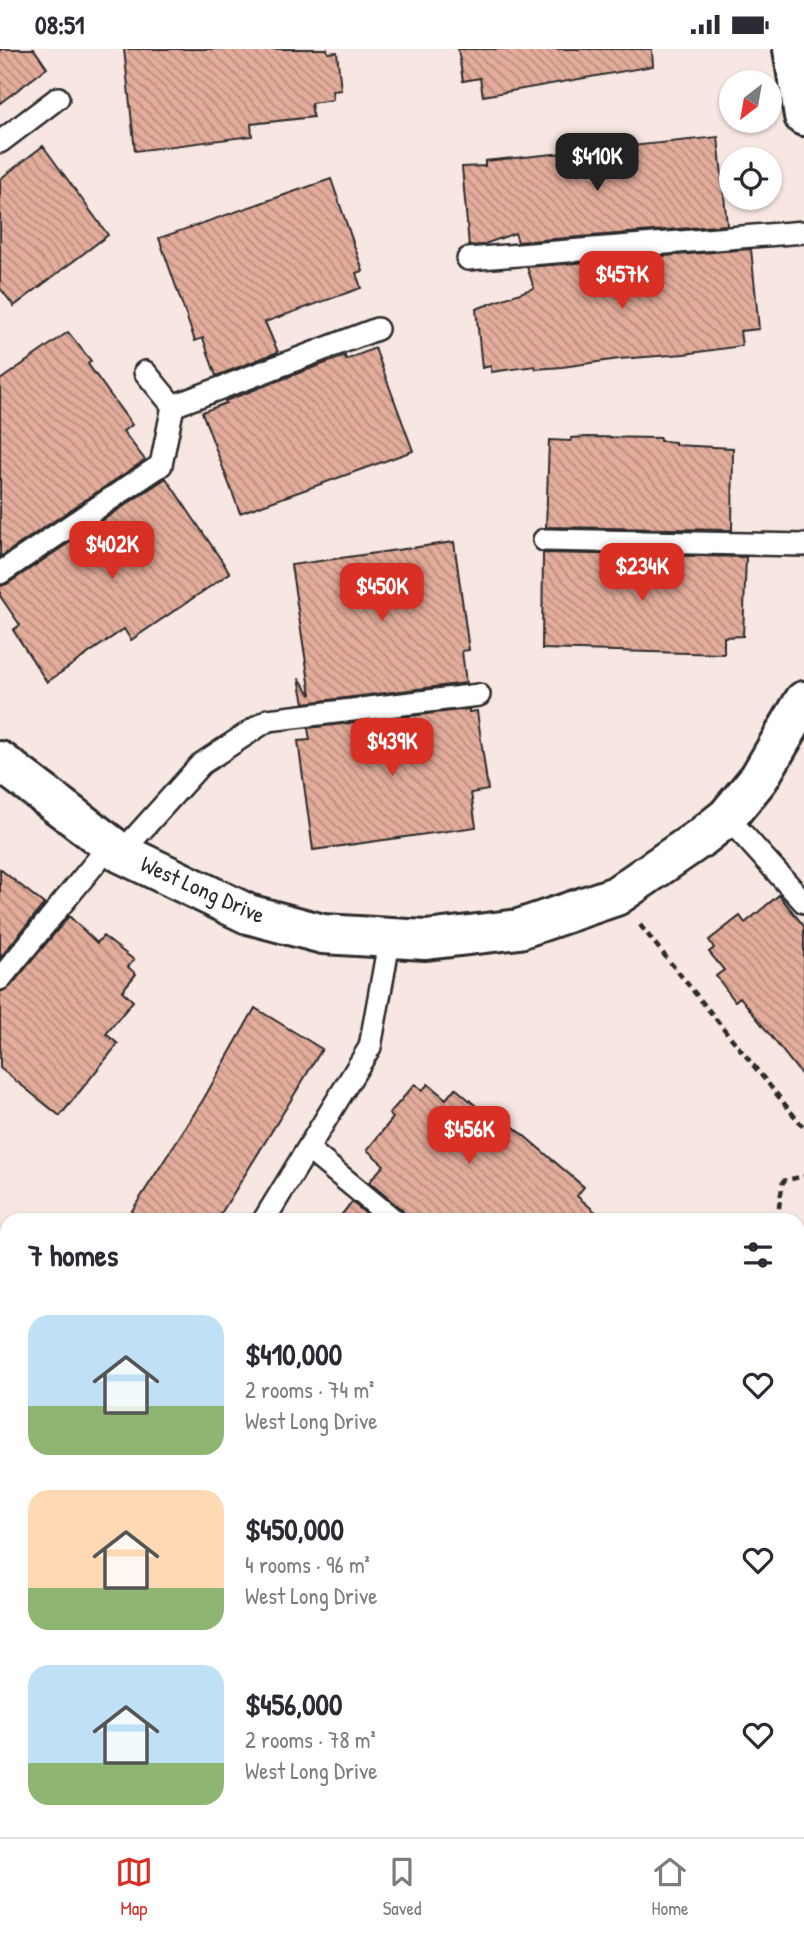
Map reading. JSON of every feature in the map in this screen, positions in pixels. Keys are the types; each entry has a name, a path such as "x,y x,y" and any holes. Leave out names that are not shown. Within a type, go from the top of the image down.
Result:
{"street":[{"path":"793,49 804,116"},
{"name":"West Long Drive","path":"0,761 116,849 248,914 323,934 426,940 519,929 616,896 727,817 759,778 804,701"}],"lane":[{"path":"0,142 58,98"},
{"path":"468,259 804,232"},
{"path":"173,405 377,329"},
{"path":"145,372 173,405"},
{"path":"0,573 161,465 173,405"},
{"path":"544,540 804,545"},
{"path":"0,979 116,849 201,764 268,720 479,695"},
{"path":"727,817 804,902"},
{"path":"268,1213 370,1047 390,937"},
{"path":"308,1149 386,1213"}],"path":[{"path":"616,896 804,1128"},
{"path":"779,1213 783,1181 804,1176"}],"building":[{"path":"0,49 34,49 47,68 0,103"},
{"path":"124,49 327,49 328,53 337,52 341,90 332,91 333,100 311,103 313,117 251,124 252,136 135,151"},
{"path":"458,49 652,49 653,66 483,96 480,78 463,81"},
{"path":"718,137 719,210 725,210 727,225 518,242 515,233 482,245 469,246 462,167 485,166 485,161"},
{"path":"43,146 108,235 14,306 0,288 0,179"},
{"path":"331,179 363,271 356,273 361,288 265,322 278,352 216,376 203,338 195,341 159,238"},
{"path":"751,249 759,329 740,331 742,346 562,367 536,369 535,366 491,372 491,366 482,368 476,309 534,288 527,267"},
{"path":"68,332 91,361 88,364 132,425 123,431 145,460 0,557 0,380"},
{"path":"375,348 413,451 240,513 202,412 296,374 345,356 346,360"},
{"path":"571,438 660,438 660,441 675,442 675,445 733,448 732,530 546,527 549,440 571,441"},
{"path":"166,478 230,573 131,640 124,629 47,682 13,630 20,625 0,596 0,586 7,584"},
{"path":"454,542 469,650 462,651 466,683 304,703 299,678 311,695 291,565"},
{"path":"543,553 746,557 743,636 724,637 724,654 542,649"},
{"path":"469,709 469,712 477,711 488,790 471,793 476,827 313,850 298,741 310,740 308,728"},
{"path":"0,869 44,904 0,958"},
{"path":"779,895 804,926 804,1078 740,997 735,1001 716,976 724,970 709,952 714,948 709,940 740,916 745,923"},
{"path":"69,916 97,943 103,936 134,960 128,967 136,974 122,991 133,1001 106,1034 118,1044 60,1116 0,1068 0,992 10,987"},
{"path":"255,1008 322,1049 221,1213 130,1213 203,1100"},
{"path":"415,1084 422,1091 428,1084 446,1099 455,1088 489,1117 494,1110 584,1187 577,1196 597,1213 404,1213 369,1182 384,1165 367,1150 393,1118 389,1114"},
{"path":"352,1202 365,1213 343,1213"}]}
